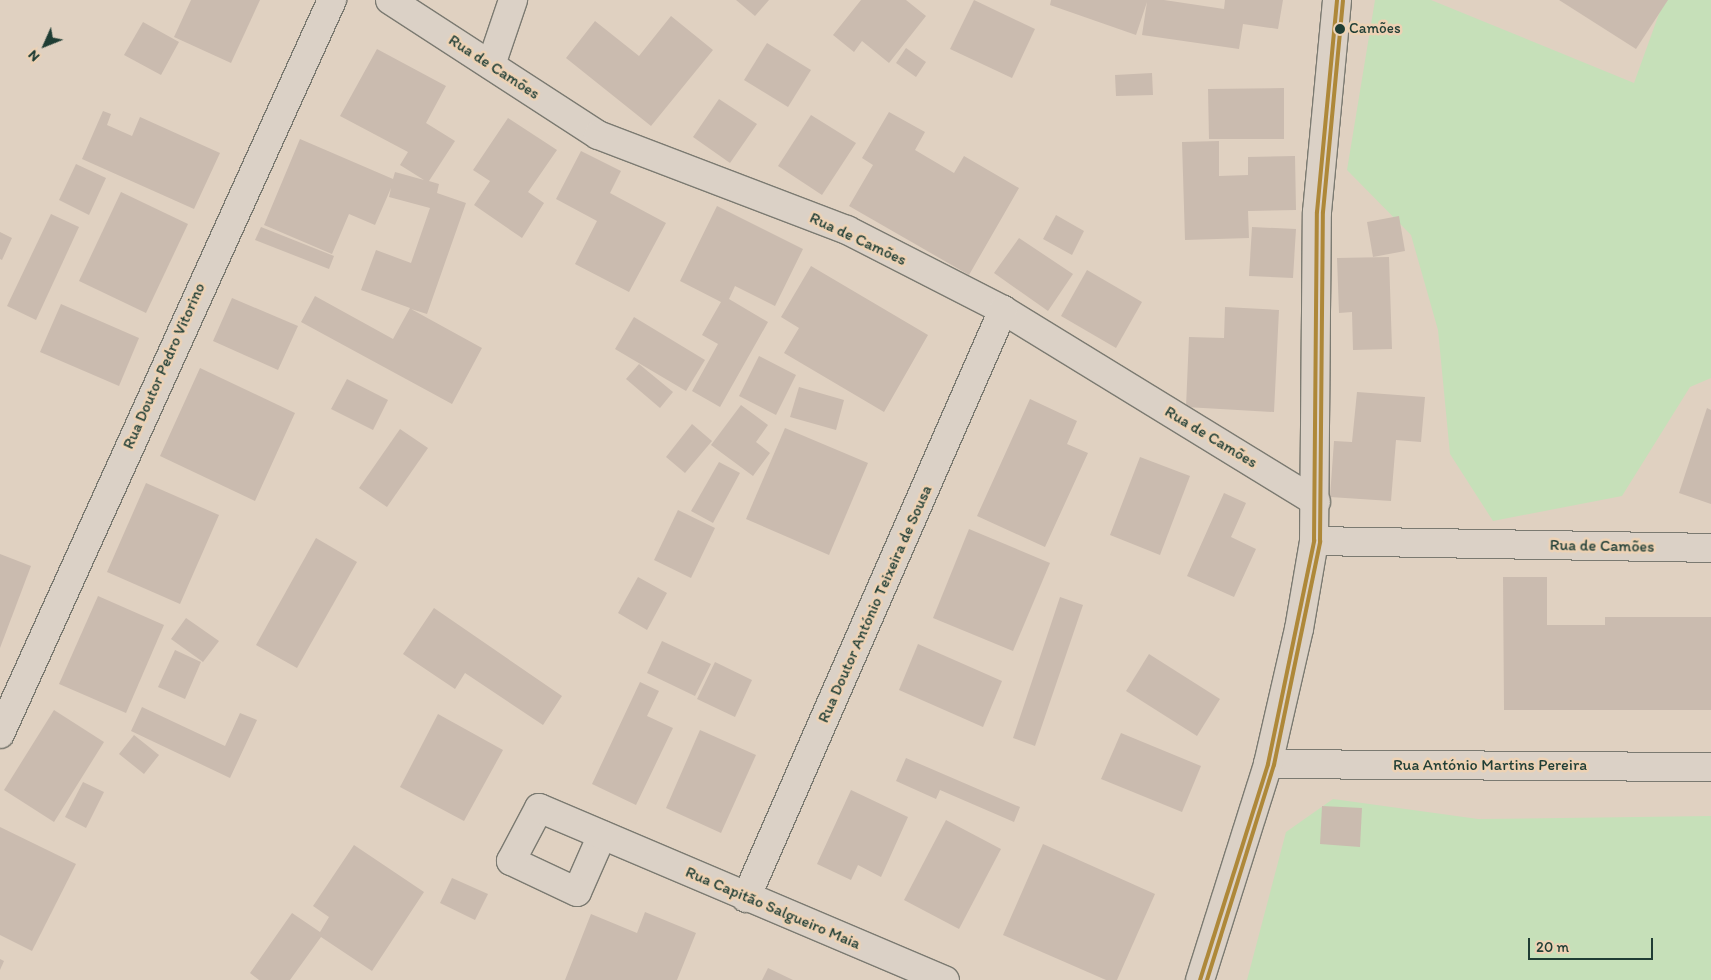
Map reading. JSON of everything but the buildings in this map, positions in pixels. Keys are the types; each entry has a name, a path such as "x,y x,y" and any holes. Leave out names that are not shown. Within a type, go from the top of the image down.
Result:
{"street":[{"name":"Rua Doutor Pedro Vitorino","path":"0,734 332,0"},
{"name":"Rua de Camões","path":"390,0 598,135 847,230 1004,310 1316,502"},
{"path":"491,65 513,0"},
{"path":"1200,980 1268,764 1300,629 1314,541 1316,502 1317,212 1337,0"},
{"name":"Rua Doutor António Teixeira de Sousa","path":"746,898 1004,310"},
{"name":"Rua de Camões","path":"1314,541 1711,548"},
{"name":"Rua António Martins Pereira","path":"1268,764 1711,767"},
{"name":"Rua Capitão Salgueiro Maia","path":"602,835 746,898 945,980"}],"green space":[{"path":"1375,0 1431,0 1634,83 1664,0 1711,0 1711,378 1690,387 1622,496 1493,521 1450,454 1438,330 1411,235 1347,170"},
{"path":"1333,799 1478,819 1711,816 1711,980 1247,980 1286,832"}],"transit line":[{"path":"1200,980 1268,764 1314,541 1317,212 1337,0"},
{"path":"1207,980 1274,765 1320,542 1323,212 1343,1"}],"place":[{"name":"Camões","path":"1340,29"}]}
